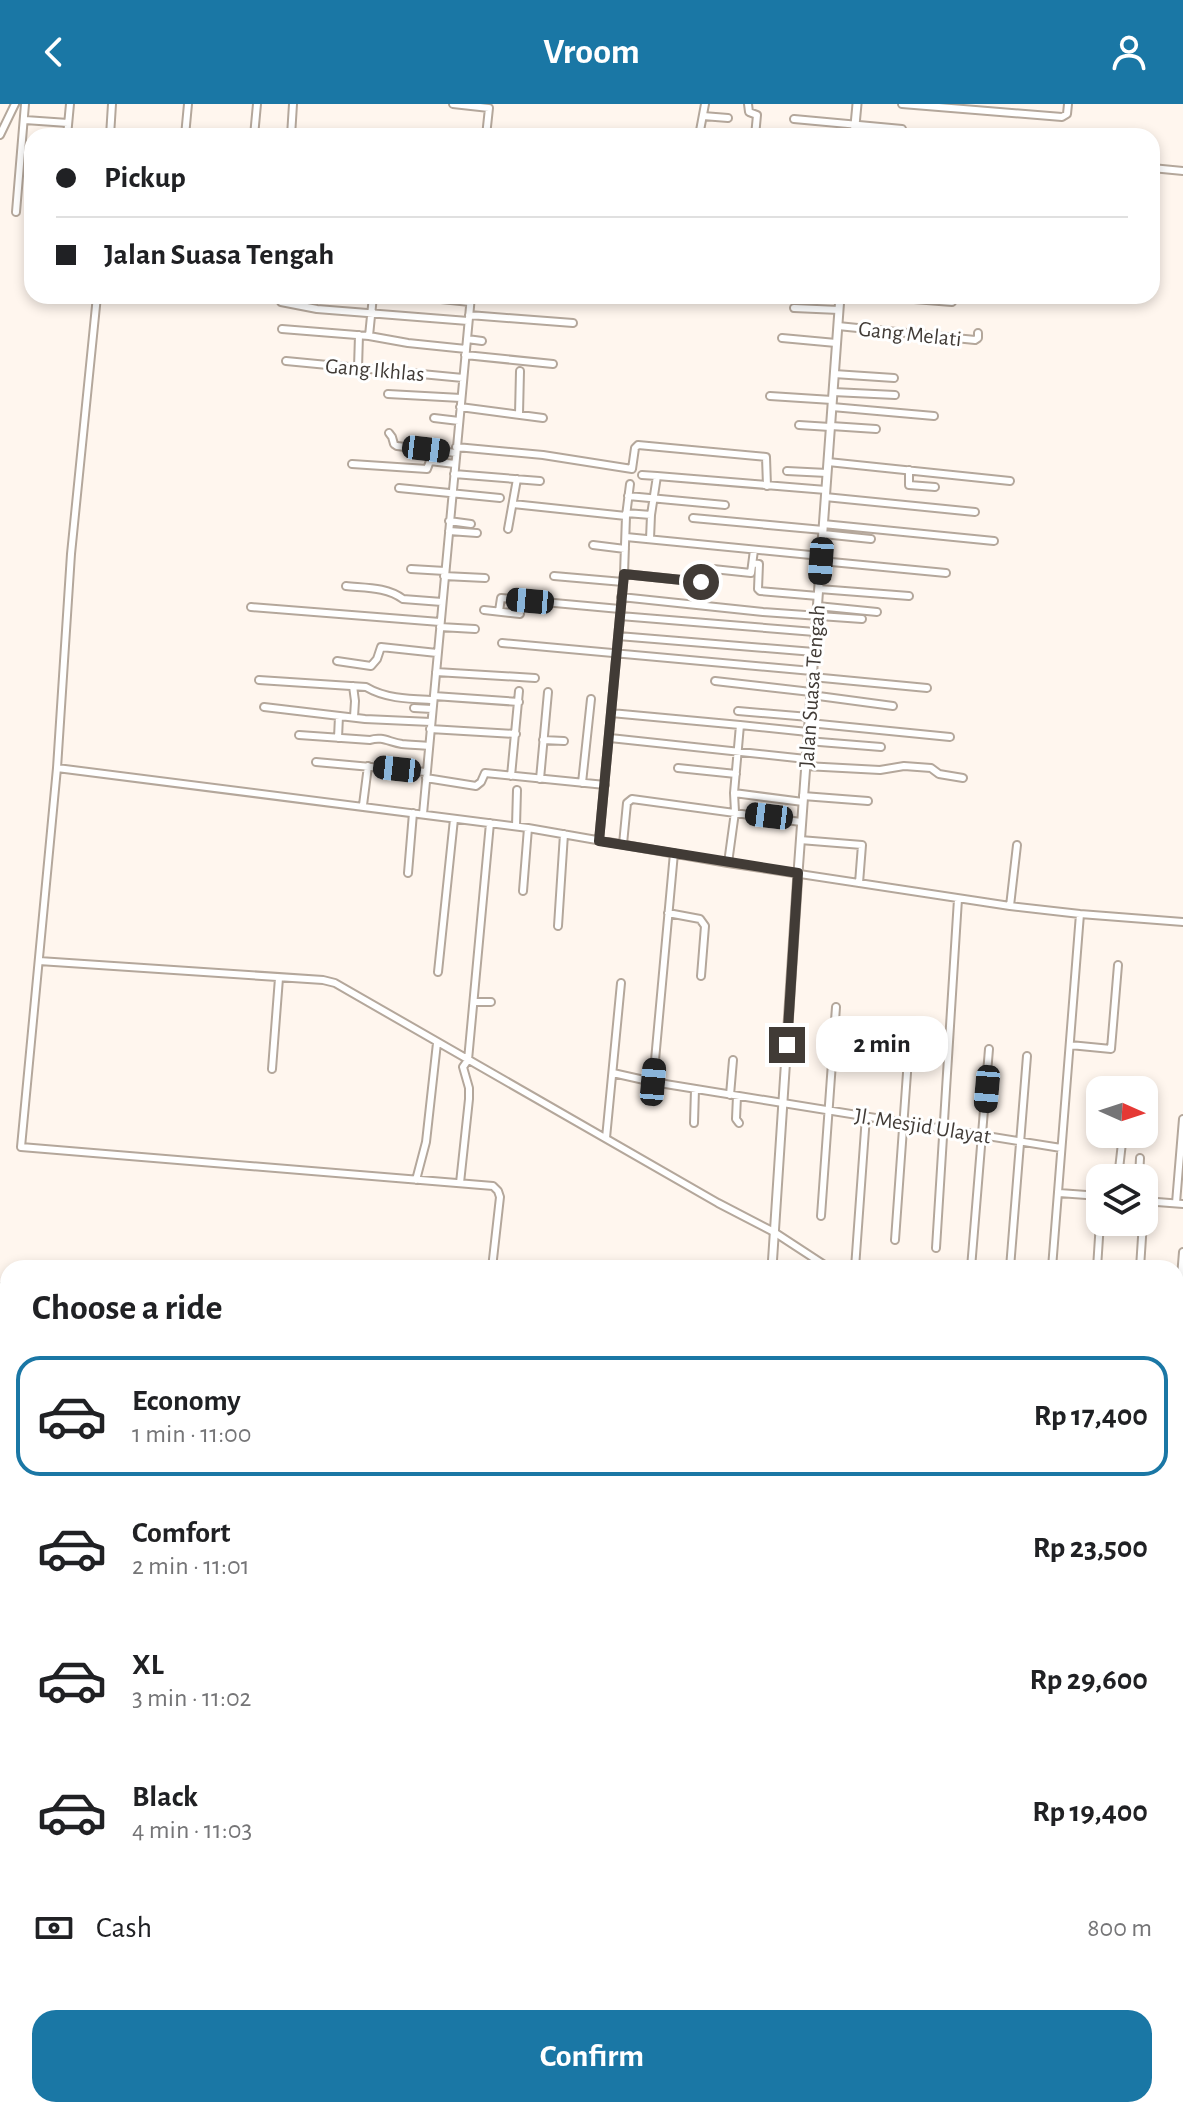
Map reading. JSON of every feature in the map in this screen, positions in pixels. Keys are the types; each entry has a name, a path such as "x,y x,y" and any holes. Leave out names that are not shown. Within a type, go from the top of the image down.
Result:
{"street":[{"path":"0,135 15,104"},
{"path":"24,128 25,104"},
{"path":"68,128 70,104"},
{"path":"110,128 112,104"},
{"path":"186,128 188,104"},
{"path":"255,128 257,104"},
{"path":"292,128 293,104"},
{"path":"453,104 489,106 487,128"},
{"path":"701,128 705,104"},
{"path":"748,104 749,112 757,115 756,128"},
{"path":"855,128 857,104"},
{"path":"902,104 1062,117 1066,116 1068,104"},
{"path":"703,116 728,118"},
{"path":"794,119 893,128"},
{"path":"25,120 68,123"},
{"path":"16,212 24,130"},
{"path":"1160,169 1183,171"},
{"path":"96,304 71,554 57,768 21,1147 493,1186 500,1197 493,1260"},
{"path":"291,304 371,313 573,323"},
{"path":"369,336 372,304"},
{"path":"423,814 470,304"},
{"name":"Jalan Suasa Tengah","path":"772,1260 839,304"},
{"path":"794,308 839,310"},
{"name":"Gang Melati","path":"838,326 975,340 978,333"},
{"path":"282,329 369,336 553,364"},
{"path":"358,368 359,335"},
{"path":"782,338 836,343"},
{"path":"467,339 482,341"},
{"name":"Gang Ikhlas","path":"286,361 463,378"},
{"path":"519,414 520,371"},
{"path":"834,374 894,378"},
{"path":"388,394 461,398"},
{"path":"832,400 895,395"},
{"path":"770,396 832,400 934,416"},
{"path":"460,407 543,418"},
{"path":"434,418 459,421"},
{"path":"799,425 876,429"},
{"path":"389,433 397,446 543,455 632,469 638,445 766,457 767,486"},
{"path":"352,464 427,469 430,461 455,464"},
{"path":"828,462 1010,481"},
{"path":"909,470 909,485 935,487"},
{"path":"787,471 827,473"},
{"path":"454,474 540,481"},
{"path":"642,475 767,486 975,512"},
{"path":"650,539 657,476"},
{"path":"508,529 517,479"},
{"path":"599,841 630,484"},
{"path":"399,488 500,498"},
{"path":"628,496 725,505"},
{"path":"513,504 651,515"},
{"path":"693,518 994,541"},
{"path":"449,521 471,524"},
{"path":"823,529 871,539"},
{"path":"449,531 477,533"},
{"path":"626,537 946,573"},
{"path":"593,545 625,549"},
{"path":"713,569 751,573 754,550"},
{"path":"753,563 759,564 760,591 909,596"},
{"path":"411,569 485,578"},
{"path":"554,576 701,582"},
{"path":"346,586 383,590 403,599 442,602"},
{"path":"621,597 862,619"},
{"path":"499,611 501,598 815,632"},
{"path":"817,606 877,612"},
{"path":"251,607 475,629"},
{"path":"484,610 520,614"},
{"path":"618,636 814,652"},
{"path":"502,643 927,688"},
{"path":"337,661 371,666 381,647 437,653"},
{"path":"436,672 535,678"},
{"path":"259,680 366,687 397,698 519,702"},
{"path":"715,681 893,706"},
{"path":"353,686 354,717"},
{"path":"511,776 519,691"},
{"path":"540,779 548,692"},
{"path":"582,783 591,699"},
{"path":"264,707 516,734"},
{"path":"414,708 432,709"},
{"path":"738,711 881,747"},
{"path":"611,713 740,725 950,737"},
{"path":"338,738 339,716"},
{"path":"728,863 735,812 740,725"},
{"path":"299,735 370,740 380,737 397,744 429,746"},
{"path":"610,738 880,770 904,766 931,768 942,775 963,778"},
{"path":"543,740 564,741"},
{"path":"316,762 368,766 476,786 485,773 605,785"},
{"path":"363,805 368,766"},
{"path":"57,768 516,826 728,863 859,880 958,899 1080,914 1183,922"},
{"path":"678,768 736,774"},
{"path":"516,826 517,790"},
{"path":"734,793 868,801"},
{"path":"623,844 629,800 801,822"},
{"path":"408,873 413,813"},
{"path":"438,972 454,819"},
{"path":"460,1183 469,1099 463,1067 468,1060 475,1002 490,823"},
{"path":"523,891 528,828"},
{"path":"558,926 564,834"},
{"path":"800,840 861,844 859,880"},
{"path":"1010,906 1017,845"},
{"path":"653,1082 674,853"},
{"path":"936,1248 958,899"},
{"path":"668,913 700,919 705,923 701,976"},
{"path":"1053,1260 1080,914"},
{"path":"39,961 335,983 718,1203 774,1232 817,1260"},
{"path":"1070,1045 1111,1048 1118,965"},
{"path":"272,1069 279,978"},
{"path":"606,1138 621,983"},
{"path":"475,1002 491,1002"},
{"path":"821,1216 836,1007"},
{"path":"416,1180 426,1142 437,1043"},
{"path":"972,1260 989,1049"},
{"path":"1011,1260 1027,1056"},
{"path":"895,1240 908,1059"},
{"path":"733,1060 736,1119 739,1123"},
{"name":"Jl. Mesjid Ulayat","path":"613,1073 1061,1148"},
{"path":"694,1123 695,1089"},
{"path":"856,1260 866,1116"},
{"path":"1158,1202 1180,1203 1183,1119"},
{"path":"1140,1158 1140,1164"},
{"path":"1059,1193 1086,1195"},
{"path":"1098,1260 1099,1236"},
{"path":"1141,1260 1142,1236"}],"route":[{"path":"701,582 624,574 599,841 798,873 787,1045"}]}
